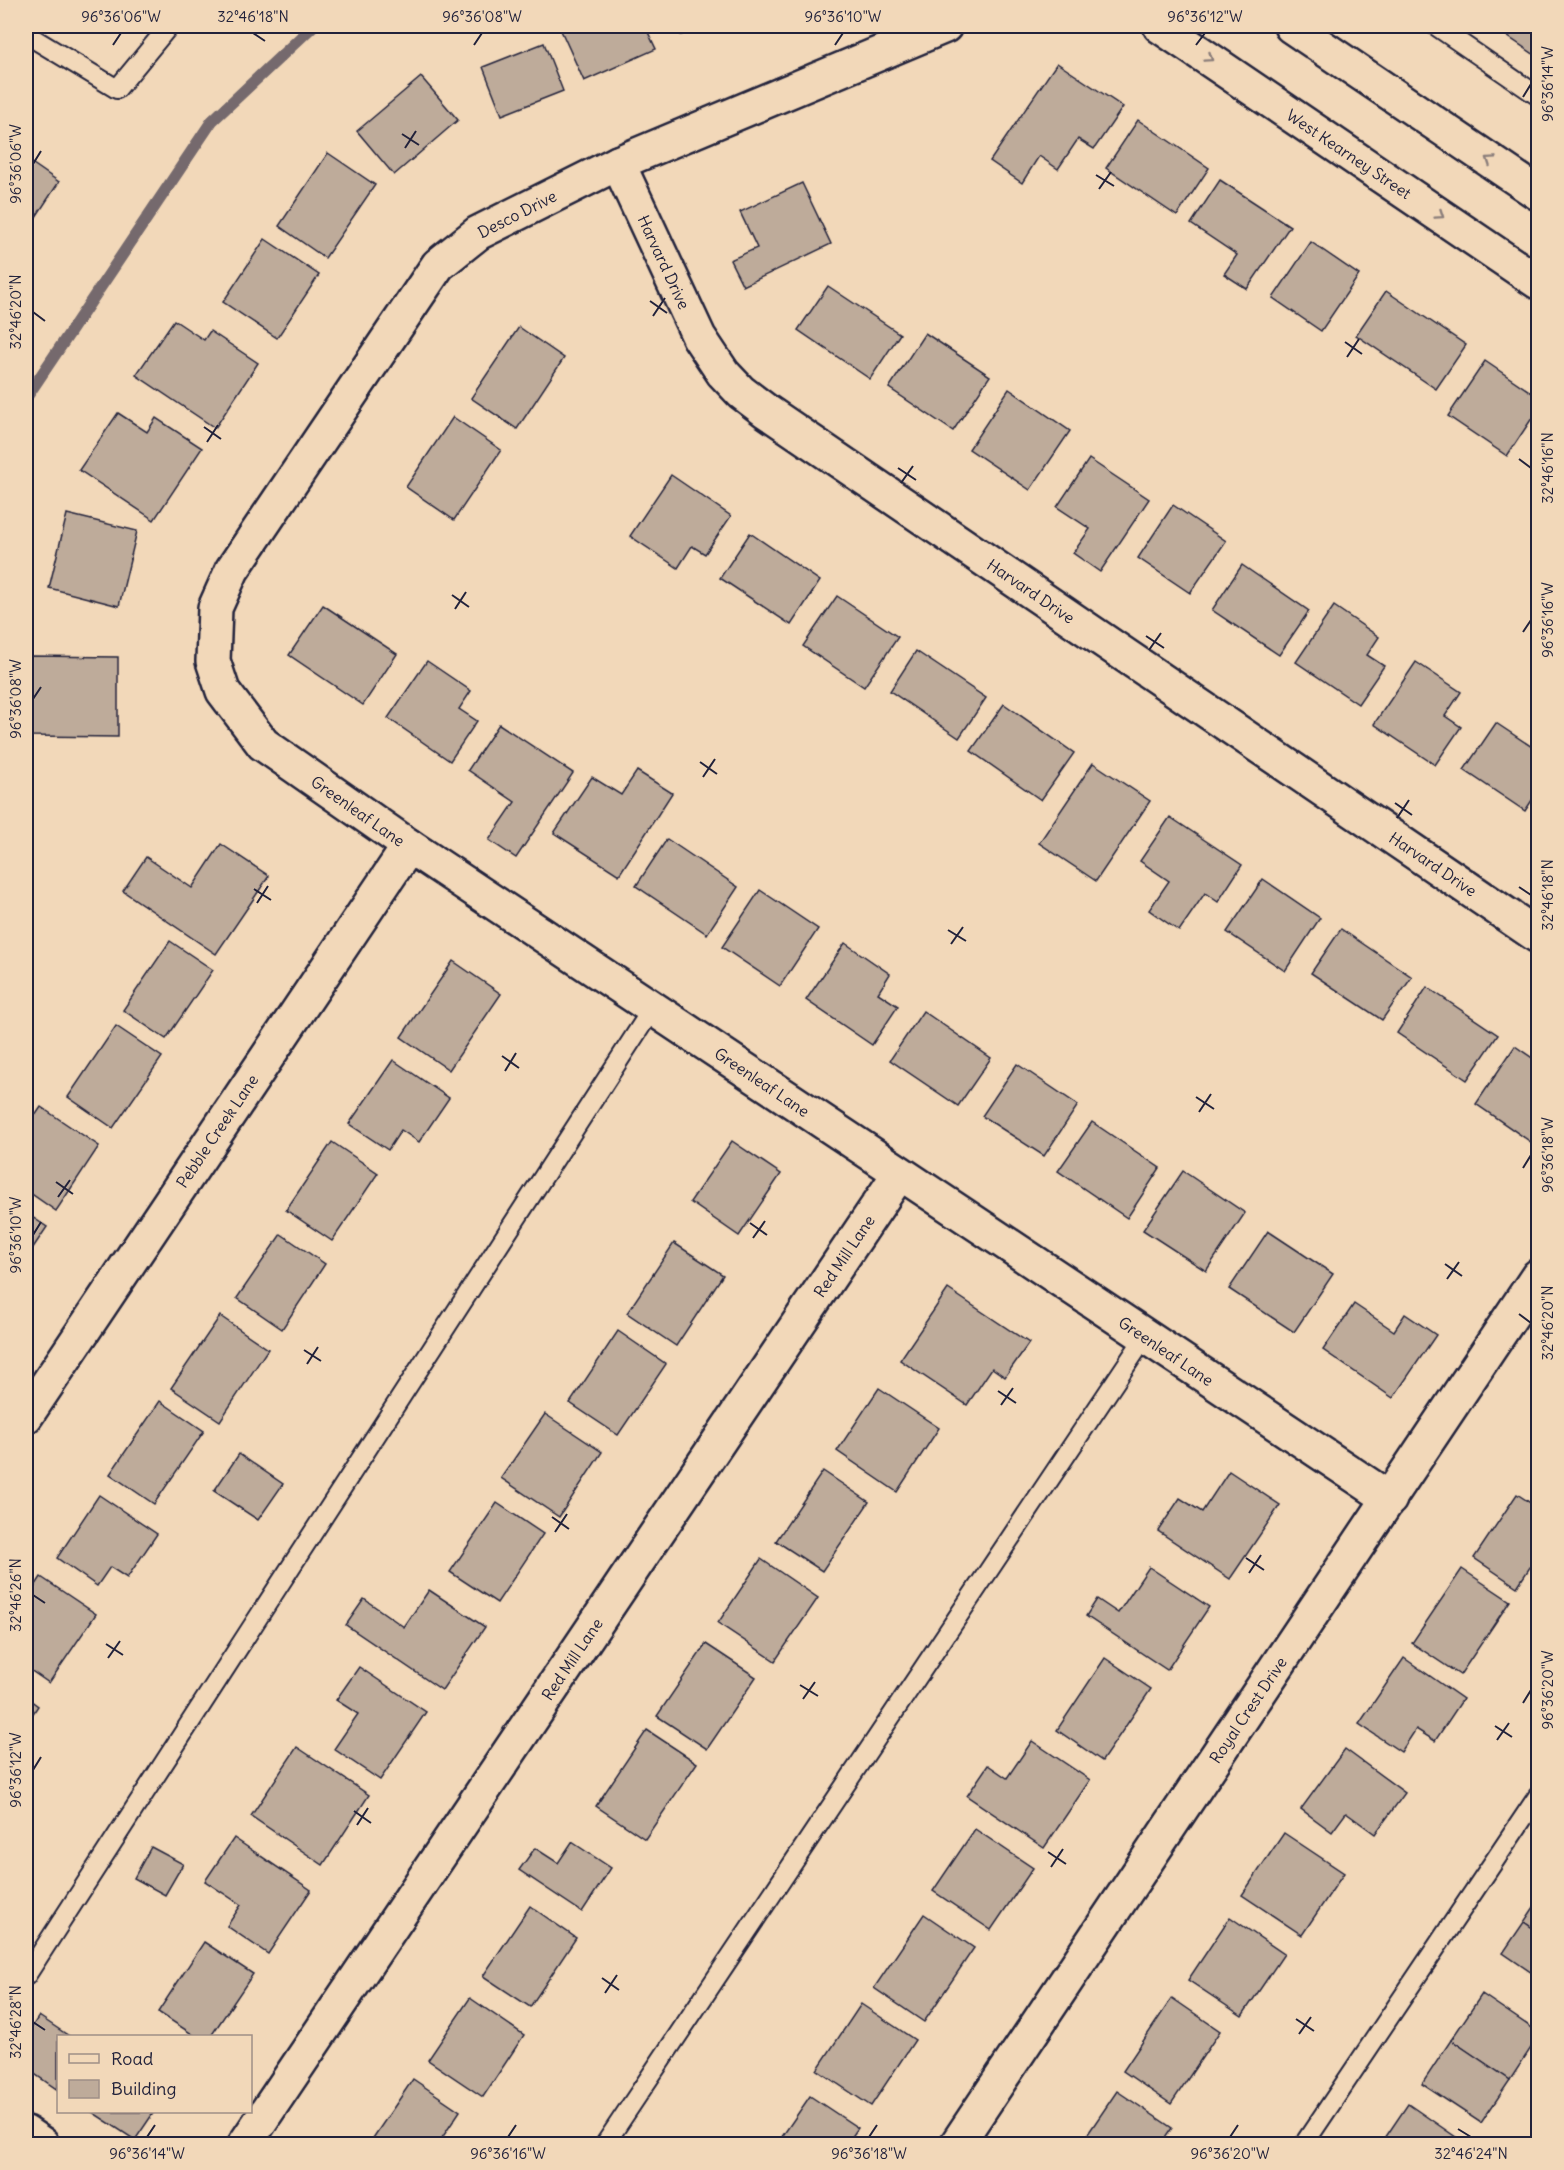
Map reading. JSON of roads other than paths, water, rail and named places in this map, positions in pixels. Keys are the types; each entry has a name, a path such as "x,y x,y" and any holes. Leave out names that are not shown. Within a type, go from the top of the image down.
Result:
{"street":[{"name":"Desco Drive","path":"215,608 232,570 438,265 478,233 618,163 945,26"},
{"name":"West Kearney Street","path":"1160,26 1539,282"},
{"path":"1291,26 1539,193"},
{"name":"Harvard Drive","path":"618,163 699,337 723,373 741,392 1539,936"},
{"name":"Greenleaf Lane","path":"215,608 213,661 222,691 263,744 409,846 652,1009 1390,1499"},
{"name":"Pebble Creek Lane","path":"26,1416 409,846"},
{"name":"Red Mill Lane","path":"245,2145 899,1174"},
{"name":"Royal Crest Drive","path":"957,2145 1539,1276"},
{"path":"26,2133 42,2145"}],"lane":[{"path":"26,34 117,89 169,26"},
{"path":"1436,26 1539,96"},
{"path":"26,1976 652,1009"},
{"path":"605,2145 1145,1337"},
{"path":"1304,2145 1539,1796"}],"waterway":[{"path":"26,398 212,121 313,26"}]}
